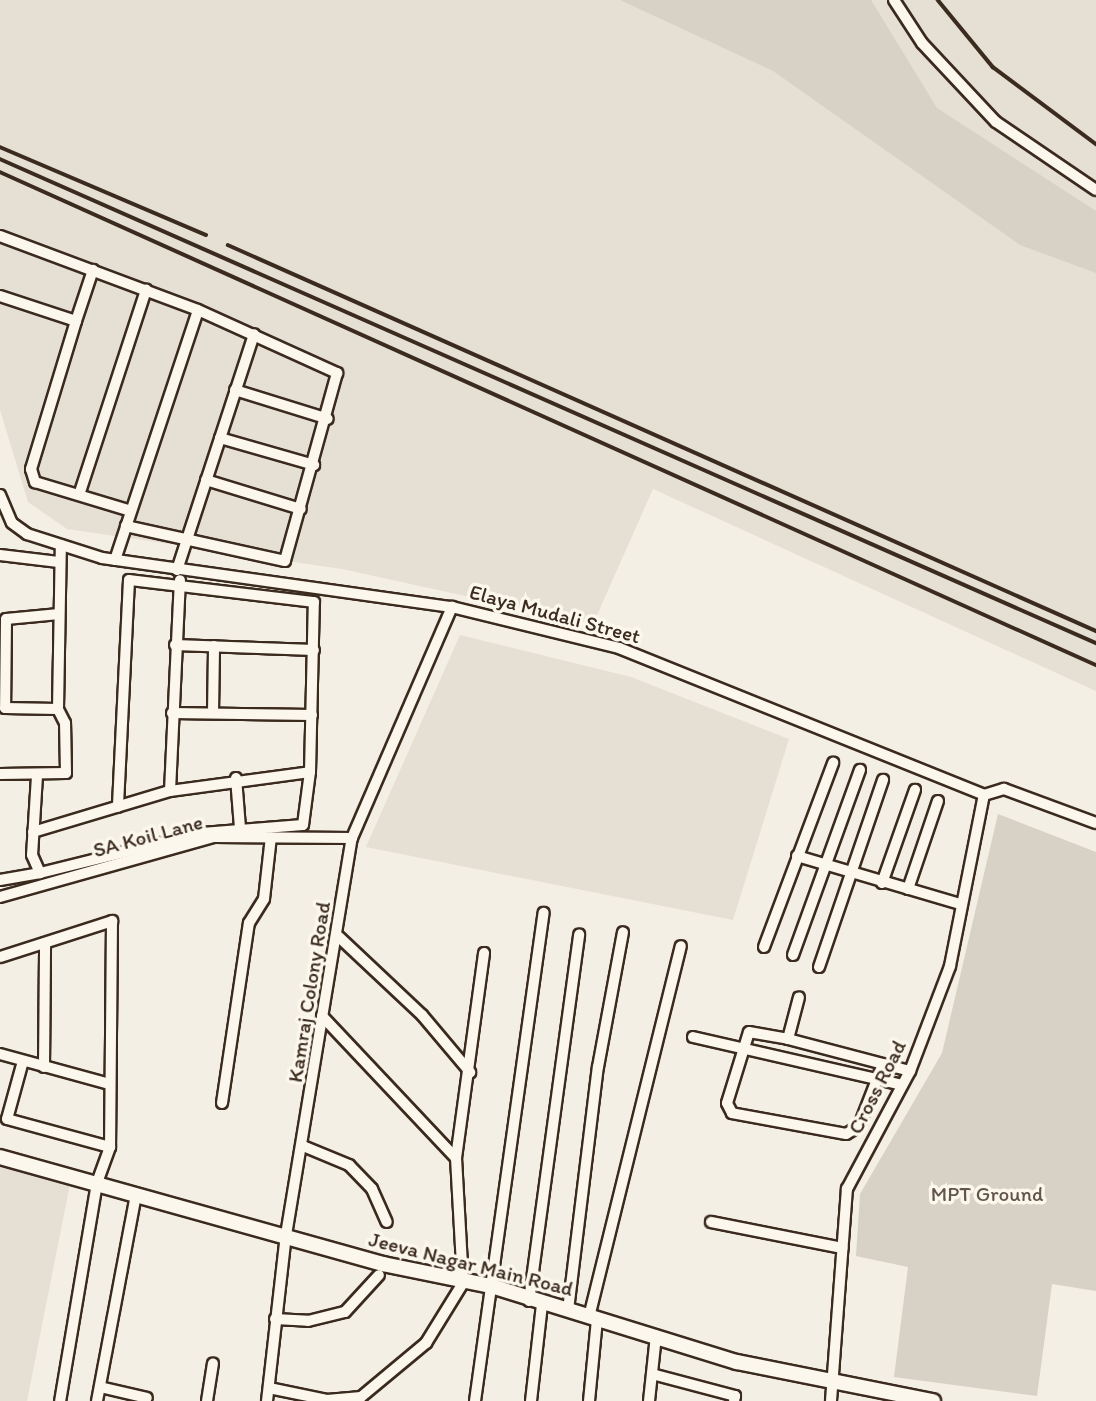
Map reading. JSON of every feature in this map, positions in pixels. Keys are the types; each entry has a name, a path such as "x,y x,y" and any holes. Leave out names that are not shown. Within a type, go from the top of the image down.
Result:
{"street":[{"path":"894,0 922,43 996,122 1096,190"},
{"path":"0,236 198,310 337,373 328,419 285,561 127,526"},
{"path":"93,270 31,469 36,482 80,492 89,501 131,511"},
{"path":"80,492 146,290"},
{"path":"0,296 76,321"},
{"path":"115,560 198,310"},
{"path":"170,791 179,571 254,334"},
{"path":"235,390 328,419"},
{"path":"220,438 314,465"},
{"path":"206,480 301,509"},
{"name":"Elaya Mudali Street","path":"0,495 12,523 61,545 115,560 452,607 619,648 984,794 1004,789 1096,823"},
{"path":"0,774 37,776 66,773 65,723 58,709 61,545"},
{"path":"0,555 59,562"},
{"path":"0,880 240,828 306,823 314,650 311,600 129,580 118,807"},
{"name":"Kamraj Colony Road","path":"267,1401 286,1235 339,937 352,838 452,607"},
{"path":"58,709 2,708 2,637 3,618 59,614"},
{"path":"175,645 314,650"},
{"path":"213,713 214,646"},
{"path":"172,713 312,715"},
{"path":"764,947 833,764"},
{"path":"793,955 860,770"},
{"path":"33,832 170,791 236,778 310,772"},
{"path":"37,776 32,855 40,873"},
{"path":"236,778 240,828"},
{"path":"819,967 849,872 883,780"},
{"path":"882,883 915,790"},
{"name":"Cross Road","path":"831,1401 847,1189 899,1084 910,1071 950,966 960,904 984,794"},
{"path":"908,889 938,801"},
{"name":"SA Koil Lane","path":"0,897 214,837 352,838"},
{"path":"222,1104 249,923 264,899 271,837"},
{"path":"797,856 960,904"},
{"path":"475,1401 544,913"},
{"path":"0,957 112,921 110,1147 97,1183 60,1401"},
{"path":"568,1310 623,932"},
{"path":"531,1401 536,1303 579,934"},
{"path":"339,937 422,1015 470,1072"},
{"path":"44,1067 45,943"},
{"path":"589,1401 593,1319 681,946"},
{"path":"269,1388 353,1400 412,1359 463,1283 456,1158 470,1072 484,953"},
{"path":"788,1039 799,997"},
{"path":"323,1016 456,1158"},
{"path":"883,1065 859,1126 846,1134 733,1113 727,1103 749,1032 788,1039 910,1071"},
{"path":"693,1037 899,1084"},
{"path":"0,1054 110,1084"},
{"path":"23,1060 7,1119 110,1147"},
{"path":"303,1146 349,1166 372,1189 387,1222"},
{"name":"Jeeva Nagar Main Road","path":"0,1157 463,1283 491,1286 536,1303 833,1384 933,1401"},
{"path":"97,1401 136,1194"},
{"path":"711,1222 842,1248"},
{"path":"275,1320 308,1321 345,1312 379,1275"},
{"path":"649,1401 656,1335"},
{"path":"207,1401 213,1363"},
{"path":"652,1374 735,1396 734,1401"},
{"path":"100,1387 147,1398"}],"shaded area":[{"path":"0,0 1096,0 1096,691 653,489 593,624 342,569 67,529 28,502 0,410"},
{"path":"460,635 631,677 789,739 733,920 366,847"},
{"path":"0,1167 70,1184 27,1401 0,1401"}],"green space":[{"path":"620,0 871,0 937,108 1096,211 1096,273 1020,245 773,71"},
{"name":"MPT Ground","path":"998,814 1096,852 1096,1291 1052,1284 1037,1396 894,1377 908,1267 856,1256 860,1194 942,1053"}],"railway":[{"path":"938,0 993,67 1096,144"},
{"path":"0,147 206,235"},
{"path":"0,159 1096,643"},
{"path":"0,172 1096,665"},
{"path":"228,245 1096,631"}]}
